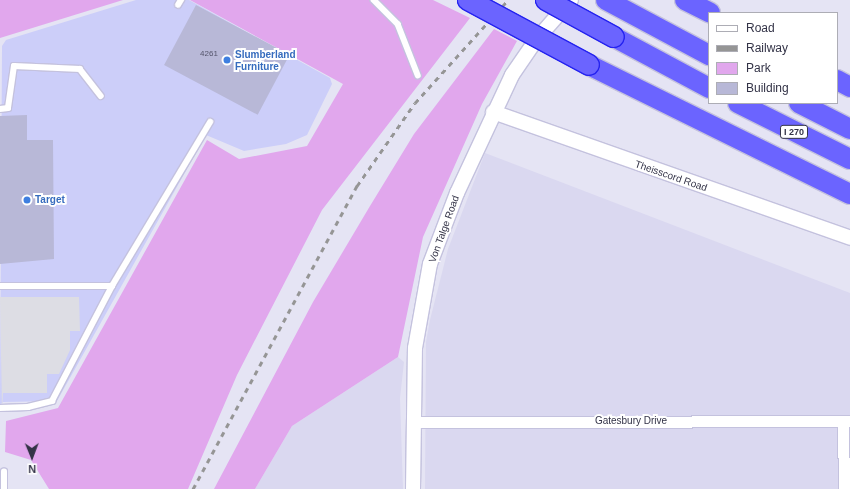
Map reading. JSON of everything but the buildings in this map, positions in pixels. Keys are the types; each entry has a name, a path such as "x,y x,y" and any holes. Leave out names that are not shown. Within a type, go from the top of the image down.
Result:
{"highway":[{"path":"468,0 589,65 850,194"},
{"path":"546,0 708,87"},
{"path":"606,0 708,54"},
{"path":"685,0 708,12"},
{"path":"838,81 850,87"},
{"name":"I 270","path":"740,104 850,159"},
{"path":"801,104 850,129"}],"street":[{"name":"Von Talge Road","path":"413,489 412,422 415,348 430,264 446,217 493,112 526,53 571,0"},
{"name":"Theisscord Road","path":"493,112 850,238"},
{"name":"Gatesbury Drive","path":"412,422 847,421"},
{"path":"844,489 847,421"}],"lane":[{"path":"178,6 181,0"},
{"path":"374,0 398,24 418,75"},
{"path":"0,109 8,108 14,66 80,69 101,96"},
{"path":"0,408 28,407 52,401 112,286 210,122"},
{"path":"0,286 112,286"},
{"path":"4,472 4,489"}],"shaded area":[{"path":"136,0 189,0 330,78 332,84 307,135 286,144 244,151 206,135 57,401 3,402 0,405 2,46 6,40"},
{"path":"485,153 850,293 850,489 425,489 426,342 448,249"},
{"path":"0,297 79,297 80,331 70,331 70,350 59,374 47,374 47,393 3,393 2,412"},
{"path":"398,357 404,362 400,398 403,489 255,489 292,426"}],"green space":[{"path":"0,0 123,0 0,38"},
{"path":"190,0 433,0 470,18 322,210 237,375 188,489 49,489 31,460 5,452 6,421 58,408 207,140 239,159 307,146 343,84"},
{"path":"494,29 517,41 482,104 423,237 398,357 292,426 255,489 214,489 313,302 370,206 414,134"}],"railway":[{"path":"193,489 357,186 415,103 508,0"}],"place":[{"name":"Slumberland Furniture","path":"227,60"},
{"name":"Target","path":"27,200"}]}
